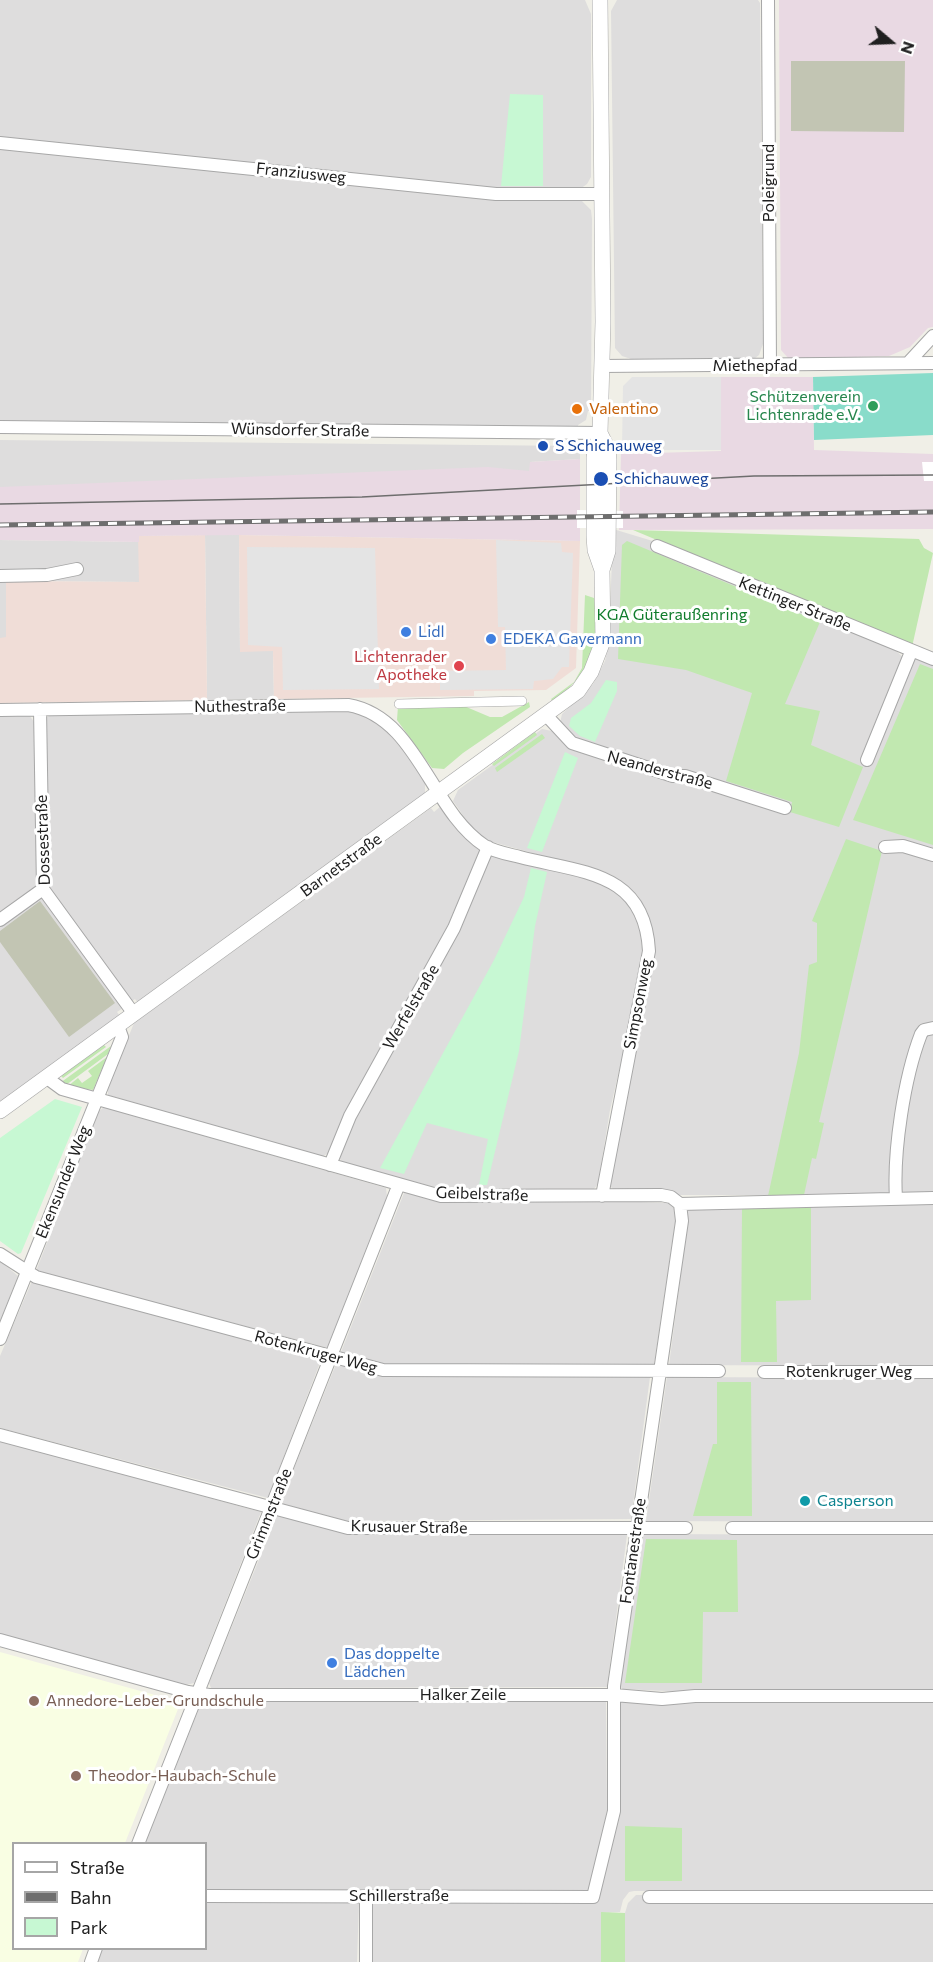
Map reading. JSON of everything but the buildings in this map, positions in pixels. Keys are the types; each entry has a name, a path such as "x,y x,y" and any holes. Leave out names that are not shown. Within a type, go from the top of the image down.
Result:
{"street":[{"path":"600,0 602,194 600,433"},
{"name":"Poleigrund","path":"768,0 770,366"},
{"name":"Franziusweg","path":"0,143 496,194 602,194"},
{"path":"908,363 933,336"},
{"name":"Miethepfad","path":"602,366 933,363"},
{"name":"Wünsdorfer Straße","path":"0,427 600,433"},
{"name":"Barnetstraße","path":"0,1112 578,691 596,664 603,641 602,570 595,550 594,536 595,449 600,433"},
{"name":"Kettinger Straße","path":"657,546 911,652 933,659"},
{"path":"0,576 47,575 77,569"},
{"path":"867,760 911,652"},
{"path":"399,704 522,701"},
{"name":"Nuthestraße","path":"0,710 356,706 383,718 401,738 440,793"},
{"name":"Dossestraße","path":"40,709 43,889 134,1014"},
{"name":"Neanderstraße","path":"546,715 566,738 587,749 673,776 703,781 785,807"},
{"name":"Simpsonweg","path":"440,793 465,827 488,847 610,880 634,900 645,922 648,944 647,967 618,1098 602,1196"},
{"path":"885,848 903,846 933,855"},
{"name":"Werfelstraße","path":"330,1165 359,1098 454,928 488,847"},
{"path":"0,920 43,889"},
{"name":"Ekensunder Weg","path":"0,1339 122,1037 118,1026"},
{"path":"896,1198 896,1148 911,1071 921,1034 924,1030 933,1028"},
{"name":"Geibelstraße","path":"47,1078 62,1089 441,1196 661,1196 671,1197 680,1204 933,1198"},
{"name":"Grimmstraße","path":"139,1842 399,1184"},
{"name":"Fontanestraße","path":"593,1897 614,1811 614,1695 682,1221 680,1204"},
{"name":"Rotenkruger Weg","path":"0,1254 26,1273 390,1371 719,1371"},
{"name":"Rotenkruger Weg","path":"764,1372 933,1372"},
{"name":"Krusauer Straße","path":"0,1435 353,1528 686,1528"},
{"path":"732,1528 933,1528"},
{"name":"Halker Zeile","path":"0,1640 198,1693 614,1695 662,1699 695,1696 933,1696"},
{"name":"Schillerstraße","path":"207,1896 593,1897"},
{"path":"366,1896 366,1962"},
{"path":"649,1897 933,1897"}],"shaded area":[{"path":"0,0 585,0 591,14 591,177 580,189 504,190 0,138"},
{"path":"617,0 758,0 760,3 763,344 759,355 754,359 631,359 622,356 615,348 611,11"},
{"path":"779,0 933,0 933,327 928,328 910,347 889,356 789,359 781,350"},
{"path":"791,61 905,61 904,132 791,131"},
{"path":"0,148 580,199 591,210 592,219 591,411 588,411 586,420 578,425 578,428 0,421"},
{"name":"Schützenverein Lichtenrade e.V.","path":"933,373 933,435 814,440 813,377"},
{"path":"632,377 721,377 721,450 622,450 623,386"},
{"path":"721,377 813,377 814,450 933,454 933,529 619,530 621,454 721,451"},
{"path":"0,440 574,446 580,452 580,459 530,462 530,471 0,489"},
{"path":"580,459 580,541 239,535 139,536 139,542 0,540 0,487 488,467 529,471 530,462"},
{"path":"613,529 656,542 895,650 904,658 914,657 933,664 933,1025 923,1023 919,1025 901,1104 893,1195 678,1195 615,1191 609,1185 652,932 647,911 637,895 612,875 489,841 472,828 453,801 458,790 542,729 552,731 564,744 578,752 683,783 685,778 674,771 576,740 560,723 562,714 593,684 605,661 609,641"},
{"path":"205,535 239,535 240,651 273,651 274,699 207,700"},
{"path":"205,535 207,700 0,703 0,638 6,637 6,581 139,582 138,536"},
{"path":"239,535 580,541 576,668 546,690 474,691 474,696 274,699 273,651 240,652"},
{"path":"0,540 139,542 139,582 6,581 6,638 0,638"},
{"path":"496,540 561,543 562,552 573,553 569,667 562,667 553,679 534,681 533,689 440,690 440,671 506,670 505,627 498,627"},
{"path":"247,547 375,548 379,689 283,690 282,647 248,645"},
{"path":"353,710 385,726 425,780 425,793 138,1003 135,999 131,1002 48,889 46,718 52,714"},
{"path":"0,715 29,715 35,723 37,882 35,888 0,914"},
{"path":"441,806 480,848 481,854 454,918 420,982 353,1097 329,1153 321,1157 108,1095 108,1088 134,1023 431,808 434,812"},
{"path":"494,855 601,881 615,888 638,916 643,955 638,988 610,1110 598,1184 593,1190 446,1190 343,1163 340,1159 339,1155 367,1093 449,948 489,859"},
{"path":"42,898 123,1008 117,1012 120,1016 0,1103 0,924"},
{"path":"40,901 115,1003 69,1037 0,942 0,931"},
{"path":"933,1032 933,1195 903,1194 898,1191 897,1160 916,1063 926,1034"},
{"path":"104,1107 386,1188 387,1197 328,1348 36,1271 98,1112"},
{"path":"404,1193 668,1203 674,1208 676,1216 654,1365 386,1365 341,1352"},
{"path":"933,1201 933,1366 669,1365 688,1219 687,1208"},
{"path":"0,1261 18,1276 0,1321"},
{"path":"32,1281 321,1360 268,1498 0,1428 0,1356"},
{"path":"336,1364 650,1377 631,1519 347,1521 283,1504 282,1498"},
{"path":"667,1377 933,1378 933,1522 646,1521"},
{"path":"0,1441 261,1512 194,1683 186,1685 0,1634"},
{"path":"277,1515 346,1534 627,1535 607,1687 211,1688 209,1683"},
{"path":"643,1534 933,1535 933,1689 740,1689 687,1692 622,1689 620,1685"},
{"name":"Theodor-Haubach-Schule","path":"0,1652 173,1700 178,1709 125,1842 12,1842 12,1950 83,1950 78,1962 0,1962"},
{"path":"203,1701 606,1702 607,1812 590,1890 207,1890 207,1842 144,1842 199,1703"},
{"path":"621,1702 933,1702 933,1891 634,1891 629,1892 623,1900 620,1912 601,1913 601,1962 371,1962 372,1905 374,1903 590,1903 598,1899 620,1815"},
{"path":"636,1895 644,1895 645,1903 933,1903 933,1962 625,1962 625,1913 628,1903"},
{"path":"207,1902 359,1903 357,1962 97,1962 102,1950 207,1950"}],"green space":[{"path":"510,94 543,95 543,186 501,186"},
{"path":"633,530 919,539 924,548 933,553 912,647"},
{"name":"KGA Güteraußenring","path":"627,541 820,622 785,704 820,711 811,745 863,767 839,827 790,812 792,802 726,781 752,693 686,670 618,659 622,545"},
{"path":"585,595 594,598 594,644 577,679 566,691 553,702 551,699 574,682 582,668"},
{"path":"920,664 933,669 933,845 853,820"},
{"path":"606,680 617,682 617,691 595,742 580,736 569,726 571,718 591,703"},
{"path":"529,702 530,707 463,753 444,769 432,768 397,720 398,706 464,706 490,717 502,717"},
{"path":"535,732 537,735 494,766 492,764"},
{"path":"542,734 545,738 497,772 495,768"},
{"path":"565,752 578,758 542,852 527,848"},
{"path":"846,839 882,851 819,1122 824,1123 816,1159 812,1158 804,1195 768,1196 799,1053 809,965 817,962 817,923 812,921"},
{"path":"531,868 547,872 535,926 519,1051 487,1185 479,1185 488,1139 427,1123 404,1174 380,1168 494,960 524,897"},
{"path":"104,1045 106,1047 63,1078 61,1076"},
{"path":"111,1046 108,1054 66,1085 60,1083"},
{"path":"107,1057 93,1090 68,1086 78,1078 82,1083 92,1076 88,1071"},
{"path":"55,1099 82,1107 21,1253 18,1254 0,1241 0,1138"},
{"path":"742,1206 811,1206 811,1300 776,1301 777,1362 741,1362"},
{"path":"717,1382 751,1382 752,1516 693,1516 713,1444 717,1444"},
{"path":"646,1539 737,1540 738,1612 703,1612 702,1683 625,1683"},
{"path":"625,1826 682,1828 682,1881 625,1881"},
{"path":"601,1912 625,1913 625,1962 601,1962"}],"pier":[{"path":"922,462 933,462 933,481 924,481"},
{"path":"577,510 623,511 623,528 577,528"}],"tram line":[{"path":"0,504 362,497 754,476 933,475"}],"railway":[{"path":"0,525 933,512"}],"place":[{"name":"Schützenverein Lichtenrade e.V.","path":"873,406"},
{"name":"Valentino","path":"577,409"},
{"name":"S Schichauweg","path":"543,446"},
{"name":"Schichauweg","path":"601,479"},
{"name":"Lidl","path":"406,632"},
{"name":"EDEKA Gayermann","path":"491,639"},
{"name":"Lichtenrader Apotheke","path":"459,666"},
{"name":"Casperson","path":"805,1501"},
{"name":"Das doppelte Lädchen","path":"332,1663"},
{"name":"Annedore-Leber-Grundschule","path":"34,1701"},
{"name":"Theodor-Haubach-Schule","path":"76,1776"}]}
